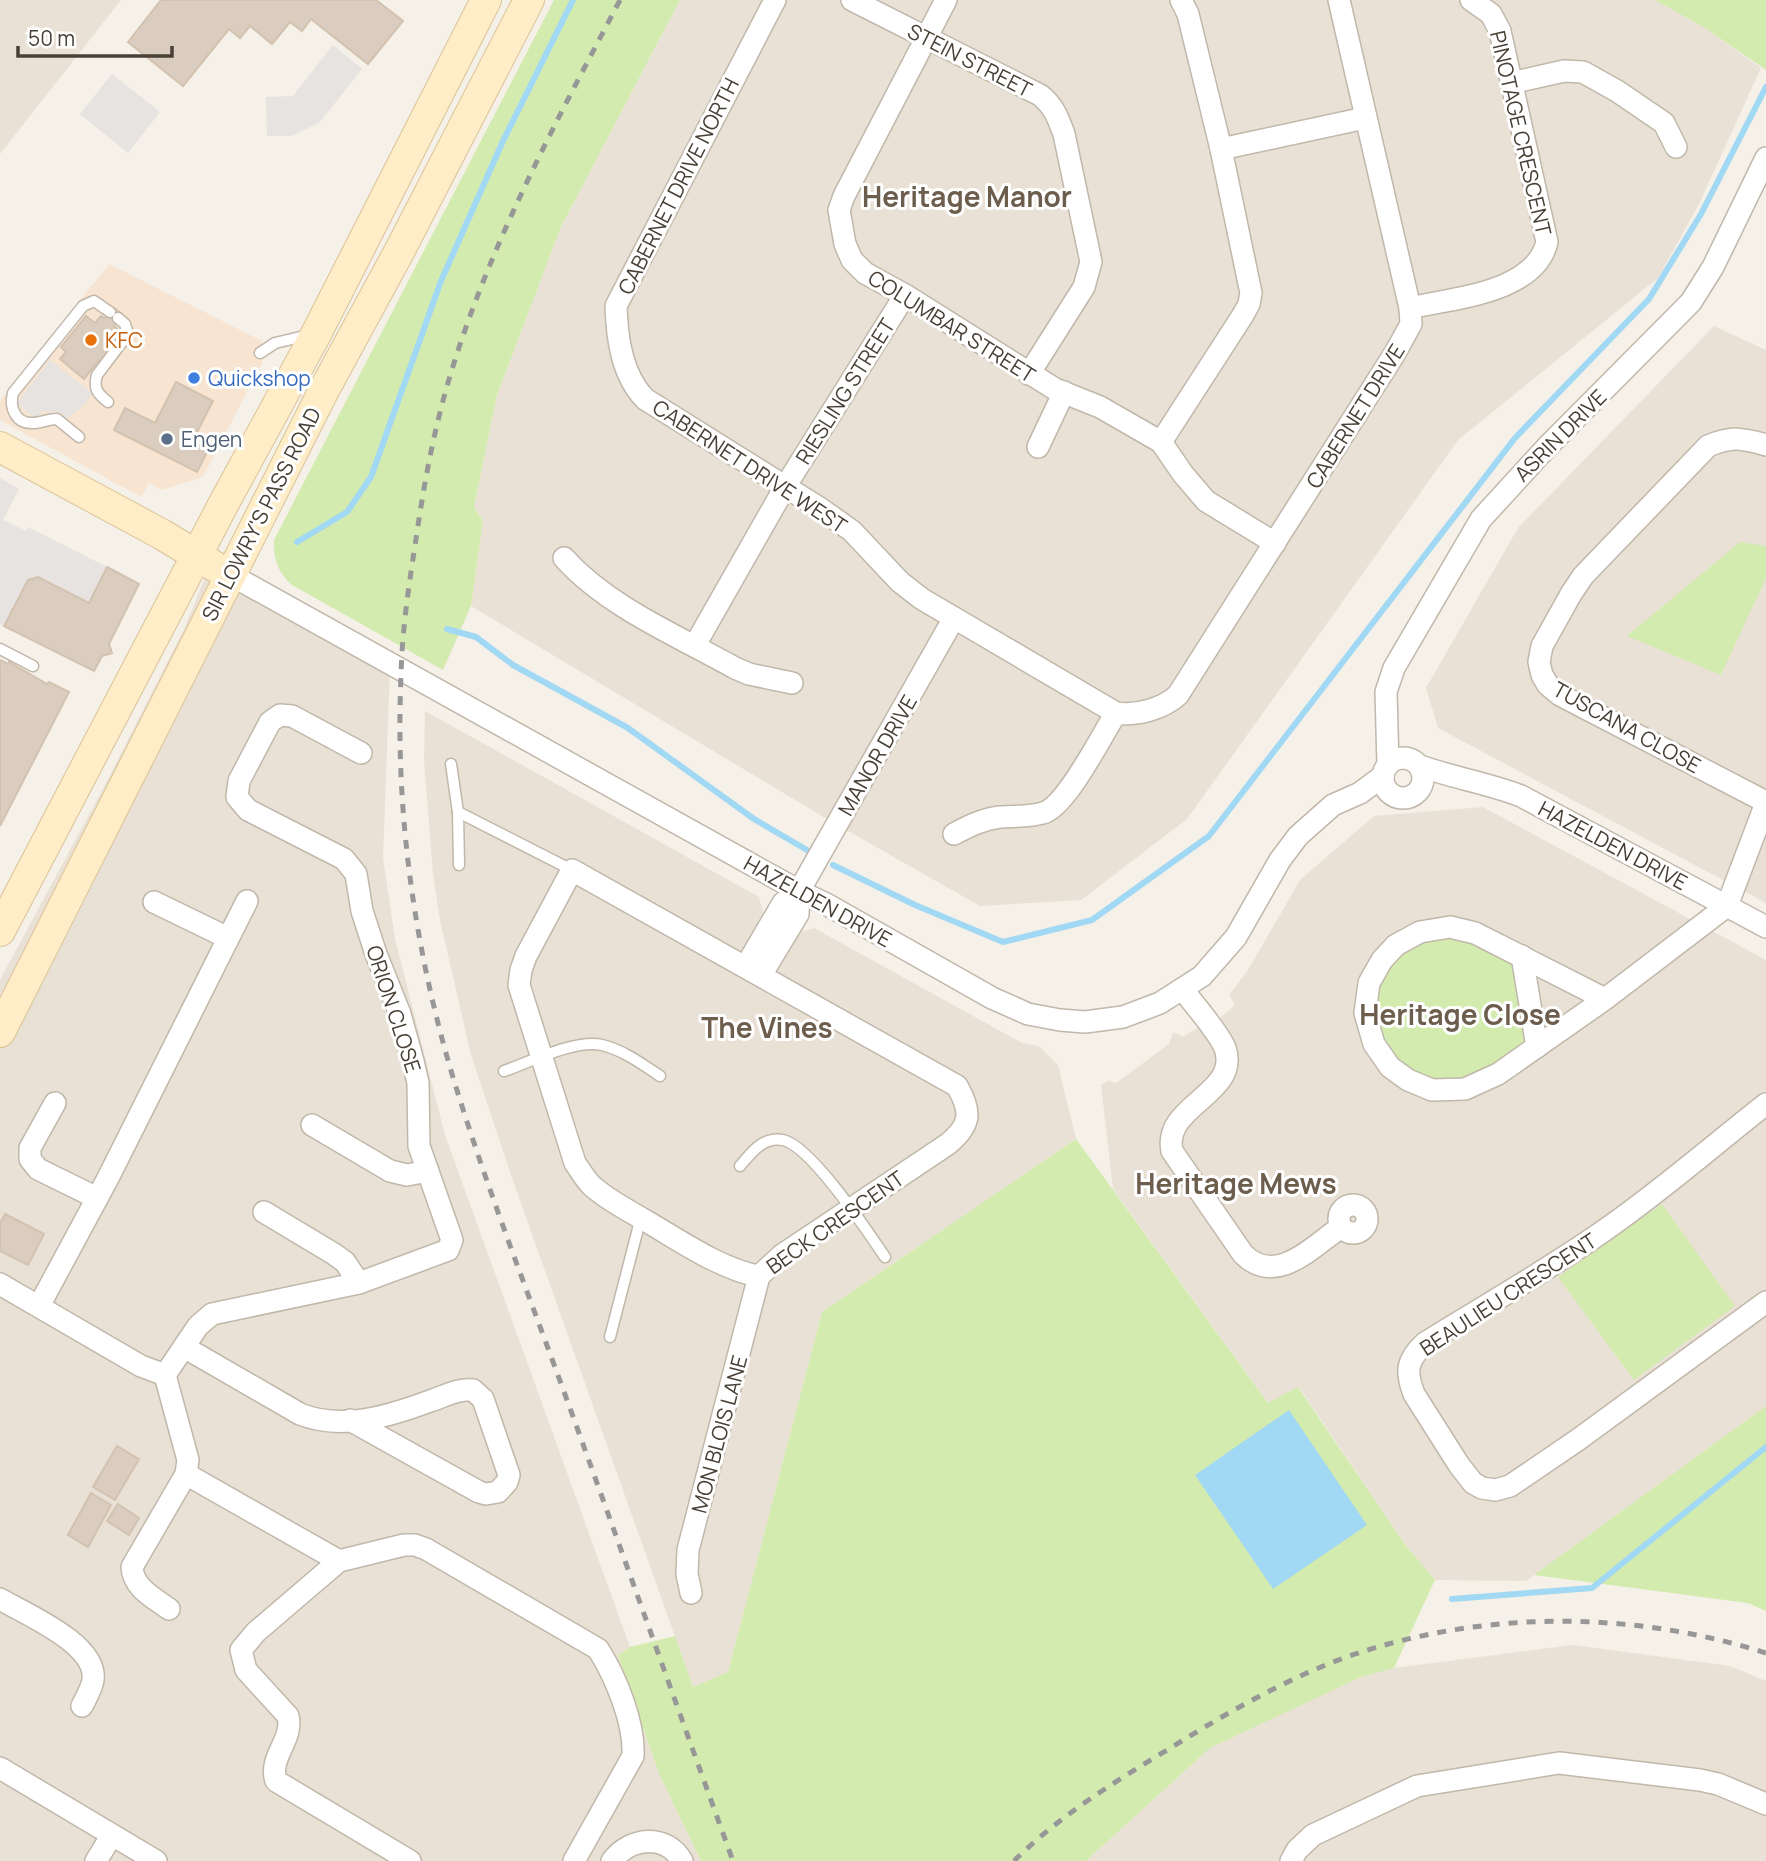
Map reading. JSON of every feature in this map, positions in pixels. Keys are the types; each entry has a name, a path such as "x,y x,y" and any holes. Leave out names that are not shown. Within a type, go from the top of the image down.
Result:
{"main road":[{"name":"SIR LOWRY'S PASS ROAD","path":"0,931 316,334 486,0"},
{"name":"SIR LOWRY'S PASS ROAD","path":"0,1032 360,321 400,250 529,0"},
{"path":"0,447 231,575"}],"street":[{"name":"CABERNET DRIVE NORTH","path":"630,380 617,325 616,306 775,0"},
{"name":"STEIN STREET","path":"852,0 1040,95 1056,113 1064,134 1091,262 1084,287 1029,374"},
{"name":"COLUMBAR STREET","path":"946,0 844,196 839,210 852,260 865,273 905,295 1055,390 1100,407 1161,442 1206,501 1275,543"},
{"path":"1161,442 1249,304 1250,282 1188,13 1181,0"},
{"name":"CABERNET DRIVE","path":"1116,713 1125,714 1161,706 1178,695 1411,324 1410,308 1339,0"},
{"name":"PINOTAGE CRESCENT","path":"1410,308 1510,284 1535,265 1545,252 1547,242 1496,21 1491,14 1471,0"},
{"path":"1511,83 1564,71 1583,72 1664,123 1676,147"},
{"path":"1221,149 1365,118"},
{"name":"ASRIN DRIVE","path":"1421,789 1424,782 1397,771 1386,714 1386,692 1394,668 1481,519 1546,448 1691,302 1713,267 1766,158"},
{"name":"RIESLING STREET","path":"695,645 785,487 905,295"},
{"name":"CABERNET DRIVE WEST","path":"630,380 645,399 852,531 900,582 922,599 1116,713"},
{"path":"1038,447 1064,392"},
{"name":"TUSCANA CLOSE","path":"1727,906 1766,803 1560,695 1548,685 1539,662 1542,646 1583,576 1708,446 1726,439 1745,439 1766,445"},
{"path":"564,558 578,574 610,598 695,645 749,674 792,683"},
{"name":"HAZELDEN DRIVE","path":"231,575 992,998 1042,1018 1085,1021 1123,1017 1160,1003 1183,990 1202,976 1228,948 1280,860 1298,836 1333,805 1397,771 1490,784 1521,796 1766,927"},
{"name":"MANOR DRIVE","path":"799,891 954,618"},
{"path":"954,834 978,822 1050,811 1067,793 1116,713"},
{"name":"ORION CLOSE","path":"165,1375 204,1320 219,1311 359,1283 448,1251 452,1240 419,1146 418,1083 413,1060 400,1014 365,920 353,870 344,859 248,810 237,797 237,786 245,769 271,722 280,715 292,716 361,753"},
{"name":"HAZELDEN DRIVE","path":"1397,771 1393,796 1408,798 1421,789 1454,778"},
{"name":"BECK CRESCENT","path":"572,870 957,1086 965,1100 968,1115 957,1136 782,1255 759,1276 732,1268 606,1197 589,1183 575,1163 519,985 526,956 572,870"},
{"path":"753,970 783,903 799,891"},
{"path":"39,1306 97,1198 247,901"},
{"path":"154,902 228,938"},
{"path":"1605,999 1475,933 1450,927 1420,932 1396,945 1382,960 1369,983 1365,1013 1374,1044 1390,1068 1408,1080 1432,1090 1465,1089 1498,1074 1537,1047 1605,999 1727,906"},
{"path":"1522,956 1537,1047"},
{"path":"1183,990 1224,1046 1227,1060 1226,1071 1220,1081 1181,1117 1173,1128 1170,1140 1172,1151 1243,1254 1253,1264 1267,1268 1282,1266 1341,1227"},
{"path":"55,1103 30,1148 30,1159 38,1169 97,1198"},
{"name":"BEAULIEU CRESCENT","path":"1766,1104 1665,1186 1604,1231 1532,1280 1425,1343 1413,1354 1409,1363 1409,1383 1473,1483 1495,1490 1510,1486 1532,1473 1766,1302"},
{"path":"312,1125 390,1171 407,1175 428,1171"},
{"path":"264,1212 345,1262 359,1283"},
{"name":"MON BLOIS LANE","path":"691,1593 687,1574 688,1549 759,1276"},
{"path":"0,1284 141,1366 165,1375 188,1460 186,1474 132,1567 132,1576 136,1583 169,1609"},
{"path":"184,1347 300,1414 319,1420 389,1416 460,1391 472,1390 483,1399 508,1468 507,1482 498,1492 479,1492 350,1420"},
{"path":"186,1474 339,1561"},
{"path":"410,1861 276,1781 273,1767 288,1733 288,1716 246,1670 241,1650 246,1642 339,1561 392,1547 415,1545 598,1649 607,1663 630,1723 634,1741 633,1756 574,1861"},
{"path":"0,1599 66,1637 85,1654 90,1663 93,1680 82,1706"},
{"path":"1291,1861 1297,1850 1313,1835 1417,1786 1544,1765 1574,1764 1700,1780 1718,1784 1766,1804"},
{"path":"0,1768 156,1861"},
{"path":"96,1861 112,1835"},
{"path":"612,1861 625,1848 644,1841 656,1841 678,1855"}],"lane":[{"path":"79,437 57,419 30,424 23,422 13,412 11,400 13,393 83,306 94,302 125,324 128,334 95,382 98,393 108,402"},
{"path":"260,353 275,342 316,334"},
{"path":"0,649 33,666"},
{"path":"452,765 458,812 459,865"},
{"path":"458,812 572,870"},
{"path":"504,1071 583,1045 601,1045 619,1051 660,1076"},
{"path":"740,1166 755,1147 773,1140 785,1140 813,1162 851,1207 885,1257"},
{"path":"610,1337 641,1217"}],"shaded area":[{"path":"0,0 121,0 0,154"},
{"path":"680,0 1655,0 1705,28 1761,68 1699,204 1658,278 1458,440 1187,819 1081,900 980,906 827,819 471,606 483,521 474,507 497,395 561,227"},
{"path":"333,45 362,69 319,123 291,136 267,136 266,97 293,96"},
{"path":"112,74 160,112 128,153 80,114"},
{"path":"109,264 262,341 262,363 203,477 162,490 149,483 141,497 0,420 0,401"},
{"path":"1714,326 1766,350 1766,903 1438,728 1426,688 1518,528"},
{"path":"50,360 93,394 67,419 62,413 42,411 35,418 17,403"},
{"path":"0,478 19,489 3,520 26,531 28,527 107,567 89,603 38,577 28,580 4,626 0,624"},
{"path":"210,565 390,666 383,858 395,939 445,1135 630,1647 618,1655 660,1776 701,1861 0,1861 0,980 105,785 185,627"},
{"path":"425,711 759,897 765,919 793,934 814,928 1022,1043 1039,1046 1058,1065 1076,1139 822,1312 728,1672 693,1687 471,1055 440,920 433,874 424,760"},
{"path":"1483,807 1766,960 1766,1406 1526,1581 1435,1580 1404,1543 1299,1387 1269,1404 1113,1189 1101,1085 1108,1081 1116,1083 1169,1044 1173,1032 1183,1037 1219,1019 1235,1005 1229,995 1248,970 1300,880 1374,816"},
{"path":"1573,1645 1730,1666 1766,1681 1766,1861 1086,1861 1210,1748 1329,1691 1361,1677 1394,1668"}],"green space":[{"path":"554,0 680,0 561,227 497,395 474,507 483,521 471,606 443,670 292,585 277,565 274,540"},
{"path":"1655,0 1766,0 1766,70 1705,28"},
{"path":"1740,542 1766,546 1766,578 1721,675 1627,636"},
{"path":"1429,923 1520,947 1533,1040 1470,1084 1432,1087 1394,1067 1372,1036 1378,954"},
{"path":"1076,1139 1268,1403 1298,1387 1404,1543 1435,1580 1394,1668 1361,1677 1210,1748 1086,1861 701,1861 660,1776 618,1655 630,1647 675,1636 693,1687 728,1672 822,1312"},
{"path":"1662,1204 1735,1306 1634,1380 1558,1277"},
{"path":"1766,1406 1766,1611 1748,1603 1534,1575"}],"water":[{"path":"1289,1410 1367,1525 1273,1589 1195,1475"}],"building":[{"path":"161,0 376,0 403,21 368,64 311,19 302,31 290,22 272,44 250,26 240,38 229,29 183,86 128,42"},
{"name":"KFC","path":"114,308 121,313 114,326 121,332 106,350 109,353 102,361 99,360 84,379 60,359 66,352 61,347 86,316 95,323"},
{"path":"176,382 213,401 192,442 208,450 197,472 114,430 125,408 155,423"},
{"path":"107,567 139,584 109,644 112,653 102,656 94,671 4,626 28,580 38,577 89,603"},
{"path":"0,660 69,692 0,826"},
{"path":"5,1214 44,1234 28,1265 0,1251 0,1223"},
{"path":"117,1446 139,1459 115,1500 93,1487"},
{"path":"91,1493 111,1505 88,1547 68,1535"},
{"path":"118,1504 139,1518 129,1535 107,1521"}],"waterway":[{"path":"297,542 347,512 371,477 441,281 503,141 573,0"},
{"path":"833,865 915,905 1003,942 1092,920 1209,836 1515,438 1649,299 1701,214 1766,87"},
{"path":"447,629 476,637 513,665 628,728 754,819 807,850"},
{"path":"1452,1599 1592,1588 1766,1447"}],"railway":[{"path":"620,0 504,231 466,327 444,396 426,477 406,607 400,726 404,827 427,977 464,1114 733,1861"},
{"path":"1014,1861 1050,1829 1089,1800 1239,1708 1331,1663 1405,1640 1457,1629 1560,1621 1664,1629 1716,1639 1766,1653"}],"place":[{"name":"KFC","path":"91,340"},
{"name":"Quickshop","path":"194,378"},
{"name":"Engen","path":"167,439"}],"district":[{"name":"Heritage Manor","path":"967,196"},
{"name":"Heritage Close","path":"1460,1014"},
{"name":"The Vines","path":"767,1027"},
{"name":"Heritage Mews","path":"1236,1183"}]}
